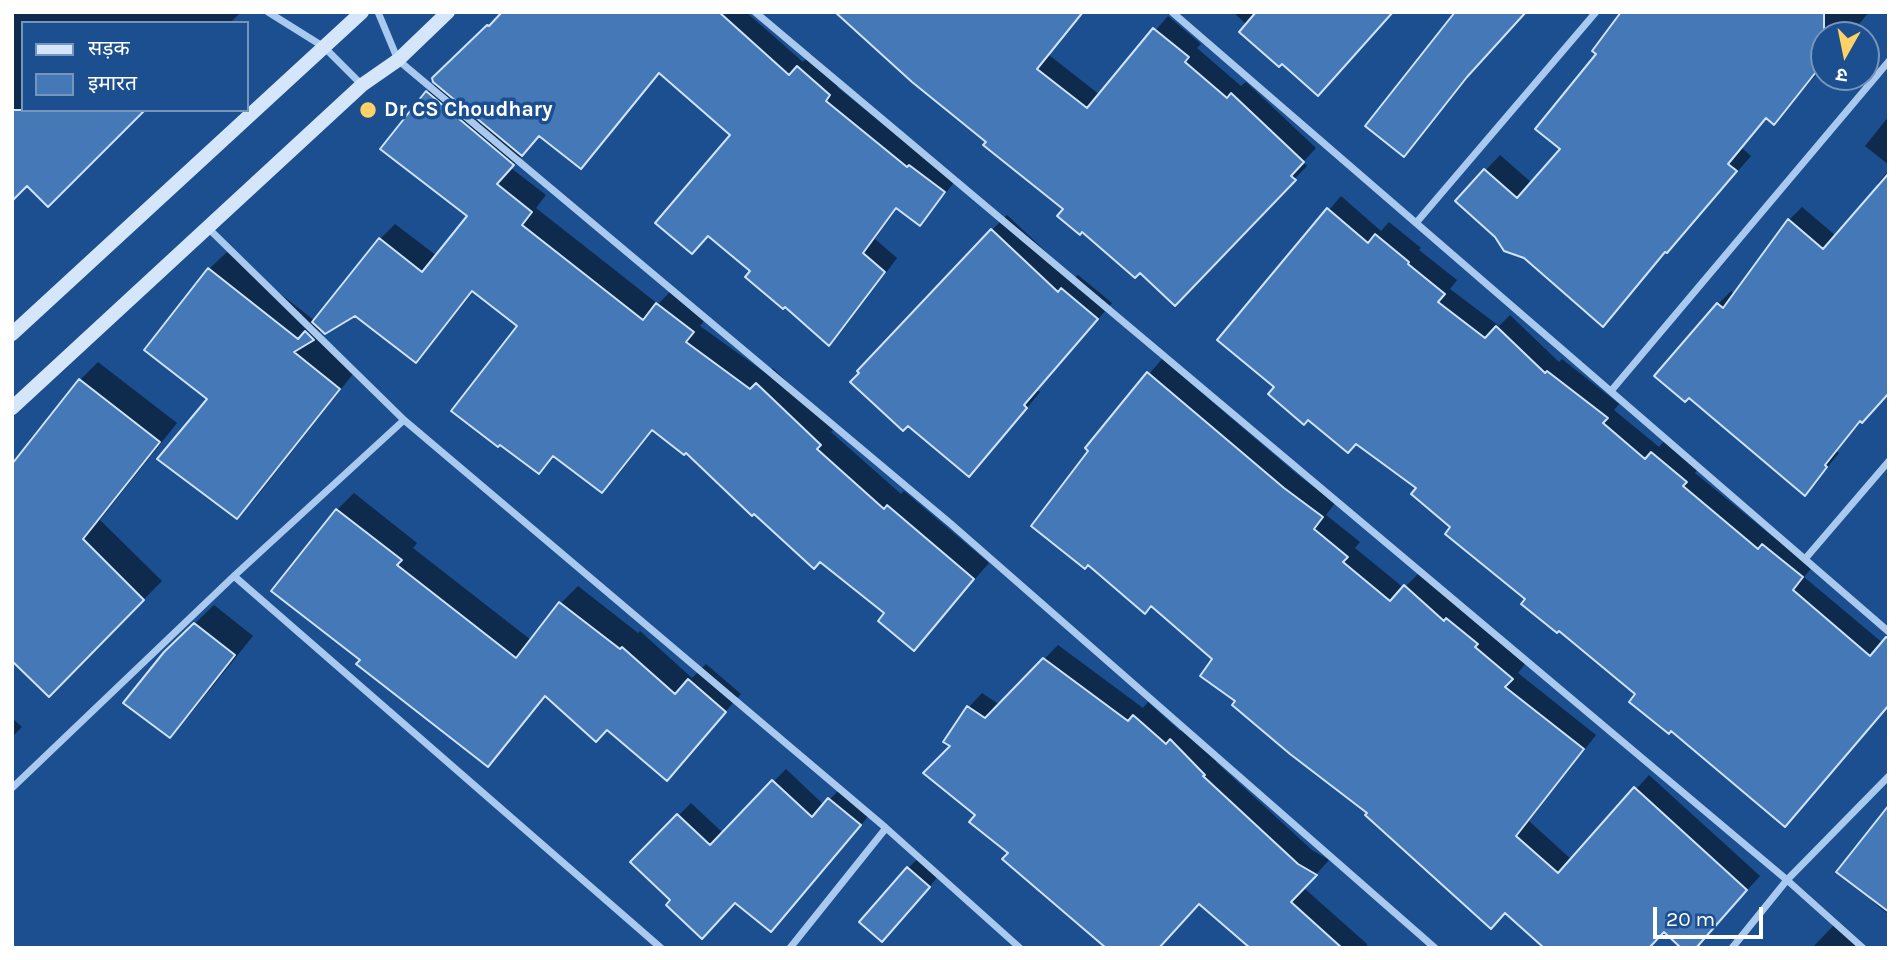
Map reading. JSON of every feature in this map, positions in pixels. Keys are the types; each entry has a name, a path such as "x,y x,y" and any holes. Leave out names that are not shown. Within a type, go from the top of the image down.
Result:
{"main road":[{"path":"12,334 362,12"},
{"path":"12,408 362,85 398,60 448,12"}],"street":[{"path":"268,12 324,47 362,85"},
{"path":"379,12 398,60 951,524 1435,948"},
{"path":"755,12 1787,880 1863,948"},
{"path":"1172,12 1889,632"},
{"path":"1416,223 1591,14"},
{"path":"1611,391 1889,61"},
{"path":"208,228 404,420 886,828 1020,948"},
{"path":"12,788 234,576 404,420"},
{"path":"1805,559 1889,461"},
{"path":"234,576 661,948"},
{"path":"1732,948 1787,880 1889,776"},
{"path":"790,948 886,828"}],"building":[{"path":"502,12 719,12 789,75 797,66 830,95 826,101 907,167 909,165 945,192 920,226 896,208 863,253 885,272 829,346 785,307 783,309 745,277 750,271 708,236 692,254 655,223 730,135 659,73 581,169 539,136 522,156 433,82 432,78"},
{"path":"835,12 1083,12 1037,69 1087,108 1153,28 1189,57 1185,62 1227,98 1231,93 1304,162 1291,176 1296,180 1175,306 1140,273 1135,278 1082,232 1080,235 1057,216 1063,209 983,145 986,142 912,82"},
{"path":"1256,12 1393,12 1318,96 1282,64 1279,67 1239,32"},
{"path":"1455,12 1526,12 1467,77 1404,157 1365,126"},
{"path":"1621,12 1824,12 1824,21 1810,21 1810,80 1774,125 1766,118 1728,164 1737,171 1603,327 1524,258 1504,251 1495,237 1455,201 1484,169 1517,198 1560,149 1535,129 1596,54 1592,51"},
{"path":"426,91 514,165 497,184 532,212 522,225 643,320 656,303 694,332 686,342 750,389 756,383 821,445 817,449 884,509 887,505 974,579 914,651 878,621 884,613 820,562 814,569 754,514 752,516 686,453 684,455 652,430 602,493 553,456 539,474 451,411 517,326 472,291 416,363 355,316 325,334 312,322 379,238 422,272 467,216 380,149"},
{"path":"12,110 143,112 48,207 27,186 12,201"},
{"path":"1889,173 1889,393 1862,423 1860,421 1825,465 1827,467 1805,496 1689,398 1685,402 1654,376 1717,303 1723,308 1788,219 1823,249"},
{"path":"1327,208 1368,243 1375,234 1445,294 1438,302 1485,338 1496,326 1545,373 1547,371 1608,418 1603,423 1645,459 1651,452 1687,482 1683,486 1758,549 1762,544 1803,577 1793,590 1870,656 1886,637 1889,638 1889,705 1785,827 1671,731 1669,734 1629,702 1635,694 1559,631 1557,633 1521,604 1525,599 1445,534 1450,527 1411,494 1416,488 1356,444 1348,453 1308,420 1304,425 1268,394 1274,387 1217,340"},
{"path":"991,229 1058,292 1061,288 1098,319 1024,405 1027,408 969,477 908,426 903,431 850,382 859,373 857,371"},
{"path":"208,268 298,339 305,331 314,340 294,352 340,389 237,519 157,459 207,399 144,350"},
{"path":"1147,372 1284,488 1323,517 1314,529 1348,557 1343,562 1390,601 1404,585 1444,621 1446,618 1478,644 1475,647 1513,679 1505,687 1584,749 1516,836 1558,873 1634,787 1747,890 1696,948 1681,948 1664,932 1649,948 1544,948 1505,913 1491,929 1365,815 1367,813 1290,754 1232,705 1235,701 1200,676 1212,659 1151,606 1145,614 1088,565 1085,569 1031,526 1088,451 1085,448"},
{"path":"79,379 160,442 83,539 144,600 49,697 12,661 12,464"},
{"path":"336,509 402,560 397,565 516,658 559,602 620,649 622,647 675,694 688,679 726,712 667,781 607,730 596,742 545,696 488,767 356,664 360,660 271,591"},
{"path":"194,623 235,655 170,738 123,703 164,652"},
{"path":"1043,658 1128,721 1133,715 1166,744 1170,739 1205,775 1203,776 1298,864 1317,875 1291,902 1342,948 1250,948 1199,904 1159,948 1106,948 1002,859 1008,853 969,822 975,815 923,773 950,746 943,742 967,706 985,718"},
{"path":"772,780 812,817 828,798 861,825 771,932 735,903 702,939 666,905 670,900 630,862 677,814 710,845"},
{"path":"1889,805 1889,912 1836,872"},
{"path":"907,867 930,887 882,942 859,922"}],"place":[{"name":"Dr CS Choudhary","path":"368,110"}]}
